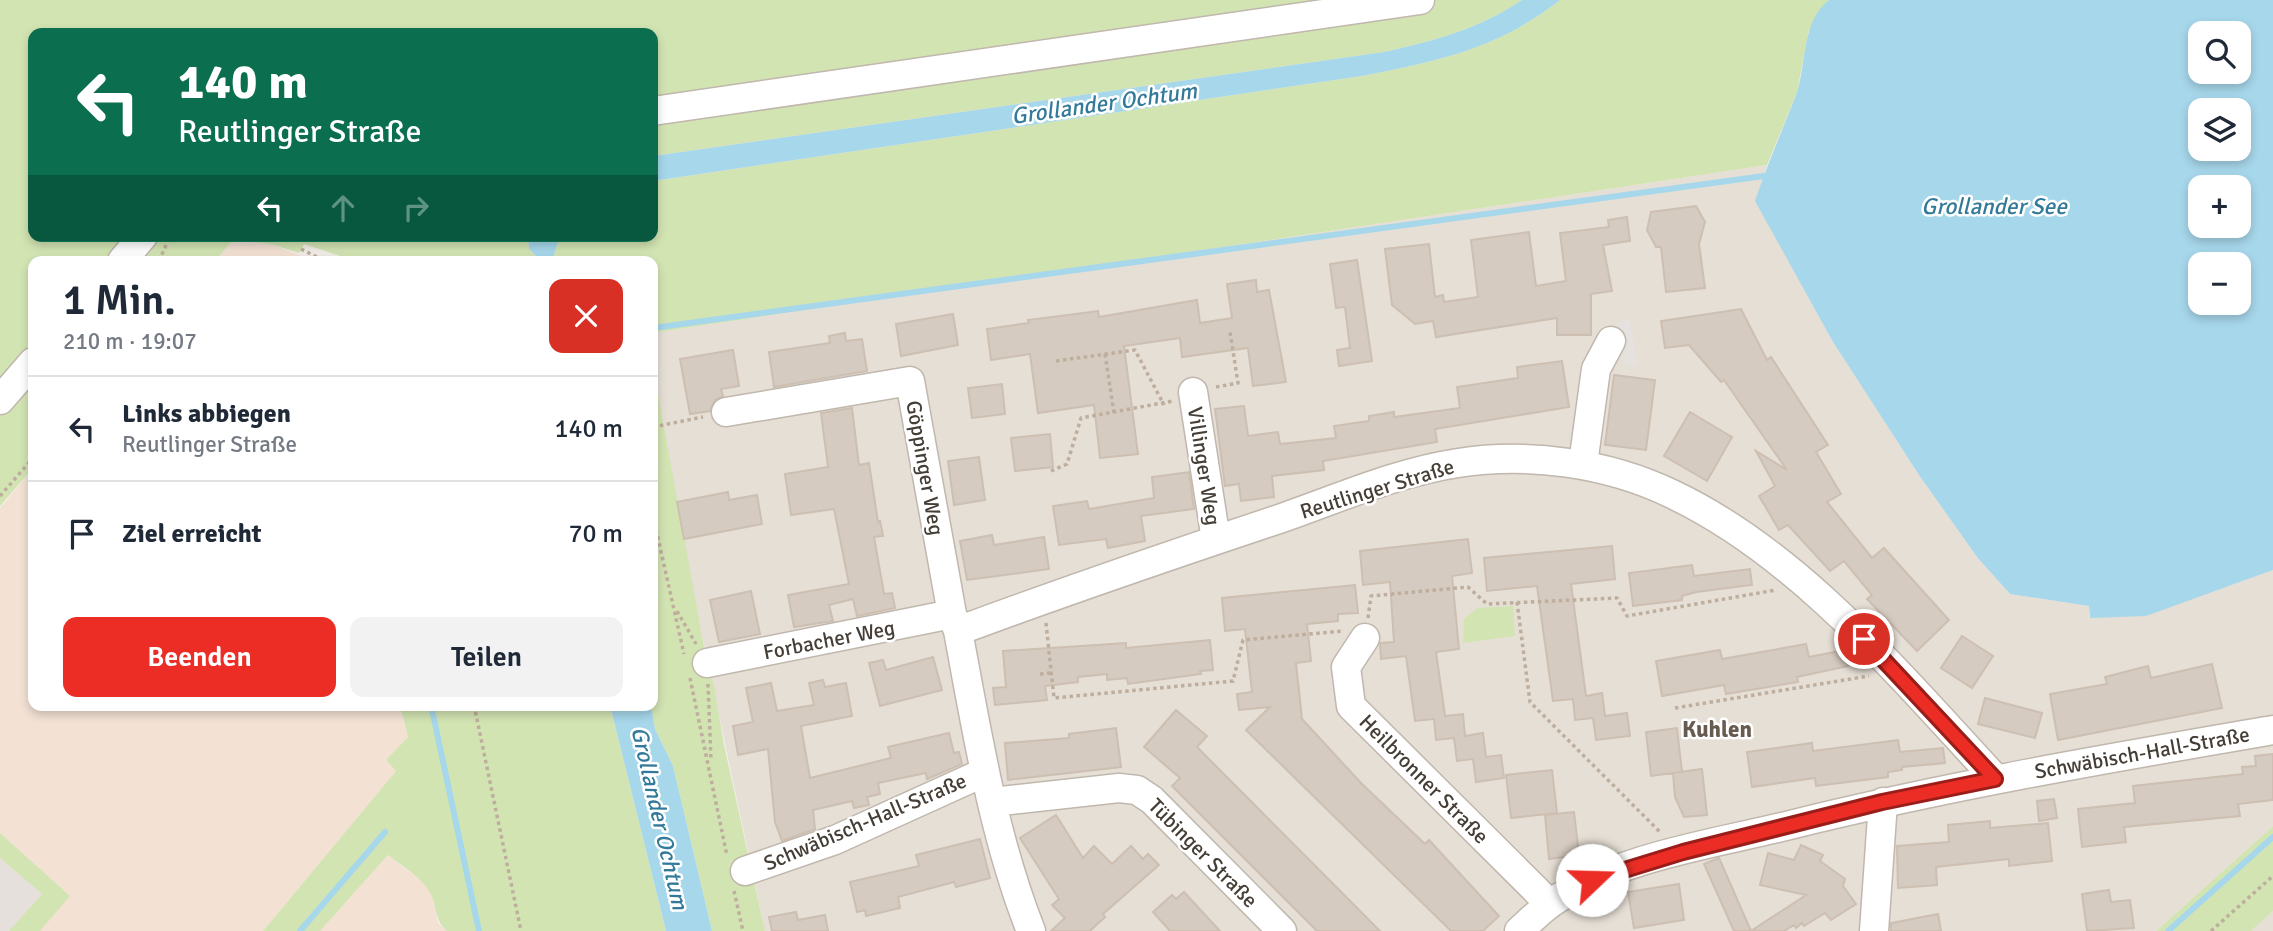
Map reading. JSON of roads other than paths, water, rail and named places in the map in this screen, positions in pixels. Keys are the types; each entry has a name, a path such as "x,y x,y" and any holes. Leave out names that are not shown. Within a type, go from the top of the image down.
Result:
{"street":[{"path":"658,110 1420,0"},
{"path":"126,256 138,242"},
{"path":"1583,464 1597,369 1611,341"},
{"path":"0,400 28,368"},
{"name":"Göppinger Weg","path":"726,412 910,381 955,623"},
{"name":"Villinger Weg","path":"1193,392 1216,540"},
{"name":"Reutlinger Straße","path":"955,623 1044,599 1369,488 1458,463 1521,460 1583,464 1645,482 1691,504 1745,539 1806,585 1848,623 1995,779"},
{"name":"Forbacher Weg","path":"693,663 955,623"},
{"name":"Schwäbisch-Hall-Straße","path":"955,623 992,802 1011,873 1031,931"},
{"name":"Heilbronner Straße","path":"1361,632 1346,667 1351,706 1550,904"},
{"name":"Schwäbisch-Hall-Straße","path":"1519,931 1550,904 1607,873 1683,852 1882,802 1995,779 2273,730"},
{"name":"Schwäbisch-Hall-Straße","path":"735,872 835,840 985,772"},
{"name":"Tübinger Straße","path":"992,802 1119,788 1137,790 1152,800 1282,931"},
{"path":"1874,931 1882,802"}],"water":[{"name":"Grollander Ochtum","path":"1522,0 1560,0 1537,17 1490,42 1441,58 1362,76 658,180 658,155 1384,52 1456,33"},
{"name":"Grollander See","path":"1829,0 2273,0 2273,570 2146,616 2090,618 2089,606 2010,594 1977,557 1919,475 1833,342 1755,201 1796,95 1814,19"},
{"path":"528,242 558,242 554,256 536,256 529,249"},
{"name":"Grollander Ochtum","path":"611,711 652,711 655,729 673,766 712,931 666,931"}],"waterway":[{"path":"658,327 1764,176"},
{"path":"432,711 479,931"},
{"path":"300,931 385,832"},
{"path":"2168,931 2273,837"}],"district":[{"name":"Kuhlen","path":"1717,729"}]}
